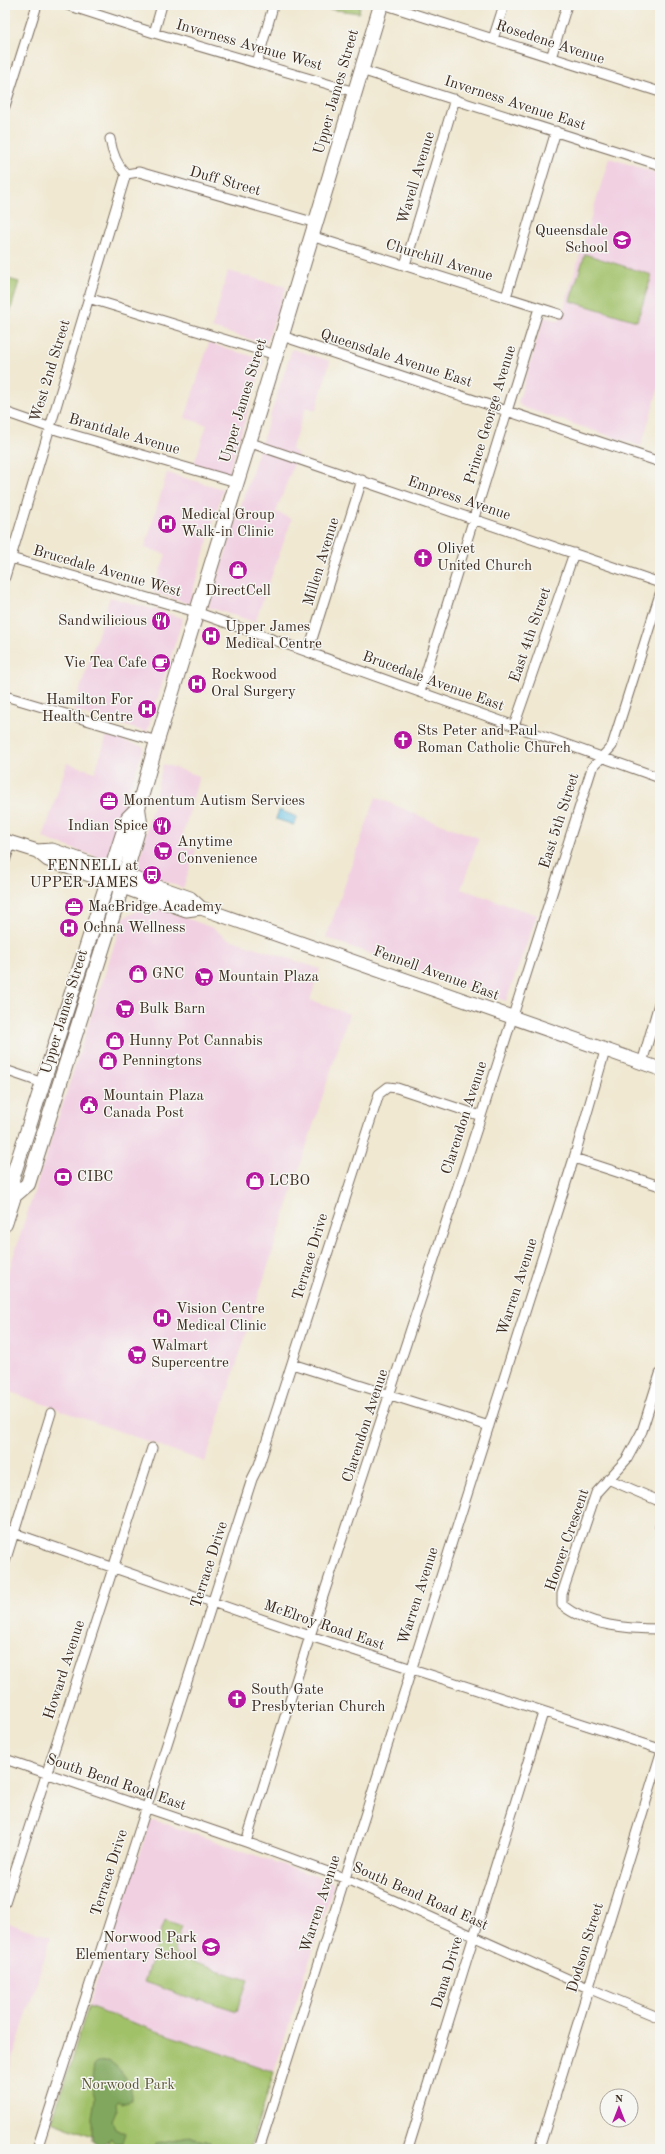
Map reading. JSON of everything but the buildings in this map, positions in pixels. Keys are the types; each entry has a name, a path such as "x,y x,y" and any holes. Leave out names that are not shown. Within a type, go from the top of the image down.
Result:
{"main road":[{"name":"Upper James Street","path":"14,1196 28,1184 117,879 128,818 138,808 196,612 282,336 381,5"},
{"name":"Fennell Avenue East","path":"8,842 37,851 52,850 186,910 201,908 605,1051 660,1069"},
{"name":"Upper James Street","path":"5,1224 14,1196 12,1180 43,1083 117,879"}],"street":[{"path":"5,105 37,5"},
{"name":"Inverness Avenue West","path":"67,5 154,33 355,92"},
{"path":"154,33 162,5"},
{"name":"Rosedene Avenue","path":"386,5 660,92"},
{"path":"493,39 504,5"},
{"path":"551,58 567,5"},
{"path":"257,63 272,10"},
{"name":"Inverness Avenue East","path":"361,70 660,165"},
{"name":"Wavell Avenue","path":"405,265 455,99"},
{"path":"506,297 556,132"},
{"path":"110,139 112,151 120,168 126,174"},
{"name":"Duff Street","path":"126,174 139,172 314,230"},
{"name":"West 2nd Street","path":"5,577 126,174"},
{"name":"Churchill Avenue","path":"314,230 405,265 559,314"},
{"path":"88,298 276,355"},
{"name":"Prince George Avenue","path":"420,692 506,410 539,308"},
{"name":"Queensdale Avenue East","path":"282,336 660,462"},
{"name":"Brantdale Avenue","path":"5,412 49,427 236,482"},
{"name":"Empress Avenue","path":"248,442 574,553 660,584"},
{"name":"Millen Avenue","path":"308,652 362,480"},
{"name":"East 4th Street","path":"514,726 574,553"},
{"name":"Brucedale Avenue West","path":"11,558 196,612"},
{"name":"East 5th Street","path":"511,1018 592,768 603,758 612,746 660,594"},
{"name":"Brucedale Avenue East","path":"196,612 660,778"},
{"path":"5,696 157,741"},
{"path":"5,862 8,842"},
{"path":"642,1063 660,1000"},
{"name":"Clarendon Avenue","path":"246,1842 310,1636 391,1394 481,1116 511,1018"},
{"name":"Warren Avenue","path":"259,2149 574,1158 605,1051"},
{"path":"5,1070 43,1083"},
{"name":"Terrace Drive","path":"37,2149 212,1602 292,1364 379,1094 388,1088 397,1088 481,1116"},
{"path":"574,1158 660,1186"},
{"path":"292,1364 489,1426"},
{"name":"Hoover Crescent","path":"660,1374 642,1431 627,1459 596,1493 562,1594 562,1605 570,1612 595,1621 631,1629 660,1629"},
{"path":"5,1562 51,1413"},
{"name":"Howard Avenue","path":"5,1902 152,1448"},
{"path":"608,1479 649,1496 660,1504"},
{"name":"McElroy Road East","path":"5,1530 410,1670 660,1749"},
{"name":"Dana Drive","path":"408,2149 543,1712"},
{"name":"Dodson Street","path":"539,2149 660,1756"},
{"name":"South Bend Road East","path":"5,1759 146,1809 246,1842 344,1878 588,1988 660,2018"}],"shaded area":[{"name":"Queensdale School","path":"609,158 660,174 660,384 641,446 522,407 518,403 544,317 560,321"},
{"path":"228,271 286,287 266,344 212,328"},
{"path":"209,343 264,360 228,475 194,464 207,425 185,418"},
{"path":"292,349 330,361 316,410 306,407 291,450 298,453 276,512 292,519 255,622 208,607"},
{"path":"167,473 223,489 189,604 153,592 166,554 145,548"},
{"path":"110,597 183,618 147,732 73,711"},
{"path":"107,736 144,747 106,860 43,838 67,763 95,772"},
{"path":"163,764 199,776 180,845 196,850 183,888 137,871"},
{"path":"376,797 424,818 479,838 461,889 537,915 506,1001 326,938"},
{"path":"150,905 213,928 226,938 320,969 310,1000 349,1014 205,1462 5,1390 5,1282 123,918"},
{"name":"Norwood Park Elementary School","path":"154,1820 332,1882 333,1887 274,2072 88,2007 150,1822"},
{"path":"5,1922 51,1937 5,2083"}],"green space":[{"path":"299,5 360,5 359,13"},
{"path":"585,254 652,275 637,321 570,301"},
{"path":"5,278 19,282 5,329"},
{"path":"165,1920 182,1926 174,1950 176,1955 185,1957 186,1954 190,1956 189,1961 248,1980 237,2011 200,1999 199,2001 144,1982"},
{"name":"Norwood Park","path":"88,2007 274,2072 250,2149 127,2149 52,2121"},
{"path":"108,2061 122,2072 130,2088 132,2100 121,2103 117,2101 115,2104 116,2111 112,2120 115,2129 125,2134 122,2143 116,2143 111,2138 100,2147 92,2141 92,2117 95,2098 91,2084 94,2066 98,2062"},
{"path":"189,2137 207,2140 210,2142 210,2149 153,2149 156,2143"}],"water":[{"path":"279,810 297,817 294,825 276,819"}],"place":[{"name":"Queensdale School","path":"622,240"},
{"name":"Medical Group Walk-in Clinic","path":"167,524"},
{"name":"Olivet United Church","path":"423,558"},
{"name":"DirectCell","path":"238,570"},
{"name":"Sandwilicious","path":"161,621"},
{"name":"Upper James Medical Centre","path":"211,636"},
{"name":"Vie Tea Cafe","path":"161,663"},
{"name":"Rockwood Oral Surgery","path":"197,684"},
{"name":"Hamilton For Health Centre","path":"147,709"},
{"name":"Sts Peter and Paul Roman Catholic Church","path":"403,740"},
{"name":"Momentum Autism Services","path":"109,801"},
{"name":"Indian Spice","path":"162,826"},
{"name":"Anytime Convenience","path":"163,851"},
{"name":"FENNELL at UPPER JAMES","path":"152,875"},
{"name":"MacBridge Academy","path":"74,907"},
{"name":"Ochna Wellness","path":"69,928"},
{"name":"GNC","path":"138,974"},
{"name":"Mountain Plaza","path":"204,977"},
{"name":"Bulk Barn","path":"125,1009"},
{"name":"Hunny Pot Cannabis","path":"115,1041"},
{"name":"Penningtons","path":"108,1061"},
{"name":"Mountain Plaza Canada Post","path":"89,1105"},
{"name":"CIBC","path":"63,1177"},
{"name":"LCBO","path":"255,1181"},
{"name":"Vision Centre Medical Clinic","path":"162,1318"},
{"name":"Walmart Supercentre","path":"137,1355"},
{"name":"South Gate Presbyterian Church","path":"237,1699"},
{"name":"Norwood Park Elementary School","path":"211,1947"}]}
